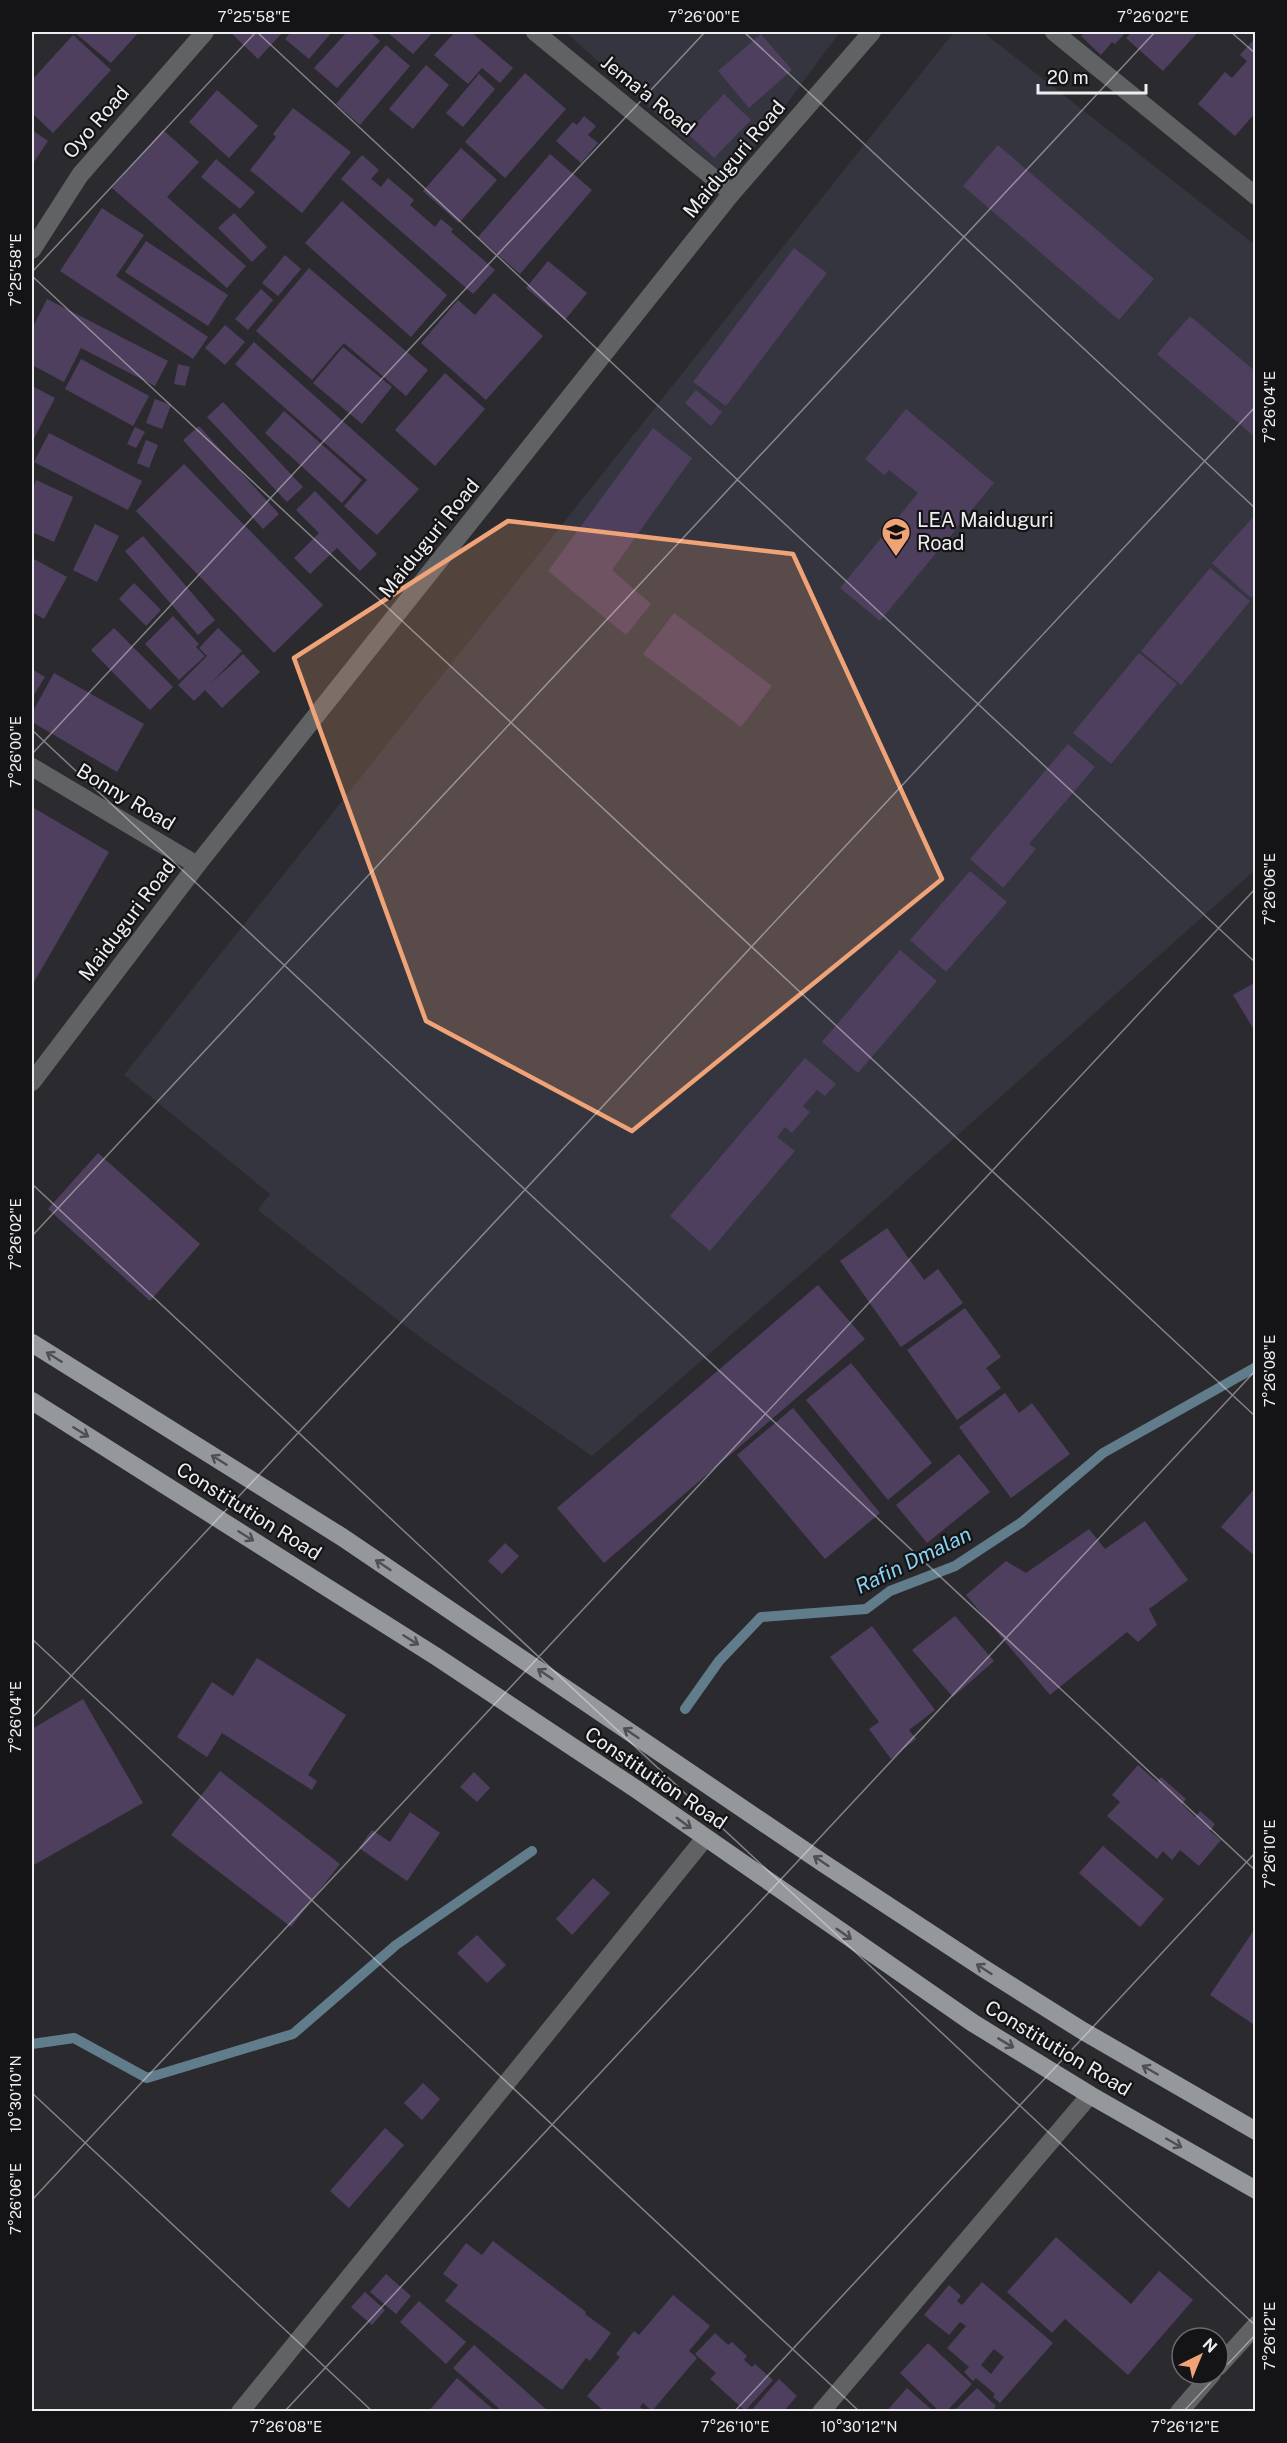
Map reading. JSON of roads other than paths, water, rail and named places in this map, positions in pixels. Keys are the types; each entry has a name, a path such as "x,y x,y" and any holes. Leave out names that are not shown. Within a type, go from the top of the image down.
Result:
{"main road":[{"name":"Constitution Road","path":"32,1343 342,1537 983,1968 1083,2031 1256,2131"},
{"name":"Constitution Road","path":"32,1401 427,1650 636,1789 973,2023 1090,2095 1256,2190"}],"street":[{"name":"Oyo Road","path":"32,250 80,175 205,32"},
{"name":"Jema'a Road","path":"535,32 732,193"},
{"name":"Maiduguri Road","path":"32,1082 197,865 732,193 872,32"},
{"path":"1054,32 1256,196"},
{"name":"Bonny Road","path":"32,767 197,865"},
{"path":"240,2412 705,1838"},
{"path":"821,2412 1090,2095"},
{"path":"1230,2354 1256,2325"},
{"path":"1186,2409 1203,2386"}],"waterway":[{"name":"Rafin Dmalan","path":"685,1709 719,1661 761,1617 866,1609 890,1591 955,1566 1022,1522 1103,1453 1256,1367"},
{"path":"32,2044 74,2038 147,2078 293,2034 396,1945 532,1851"}],"place":[{"name":"LEA Maiduguri Road","path":"896,558"}]}
